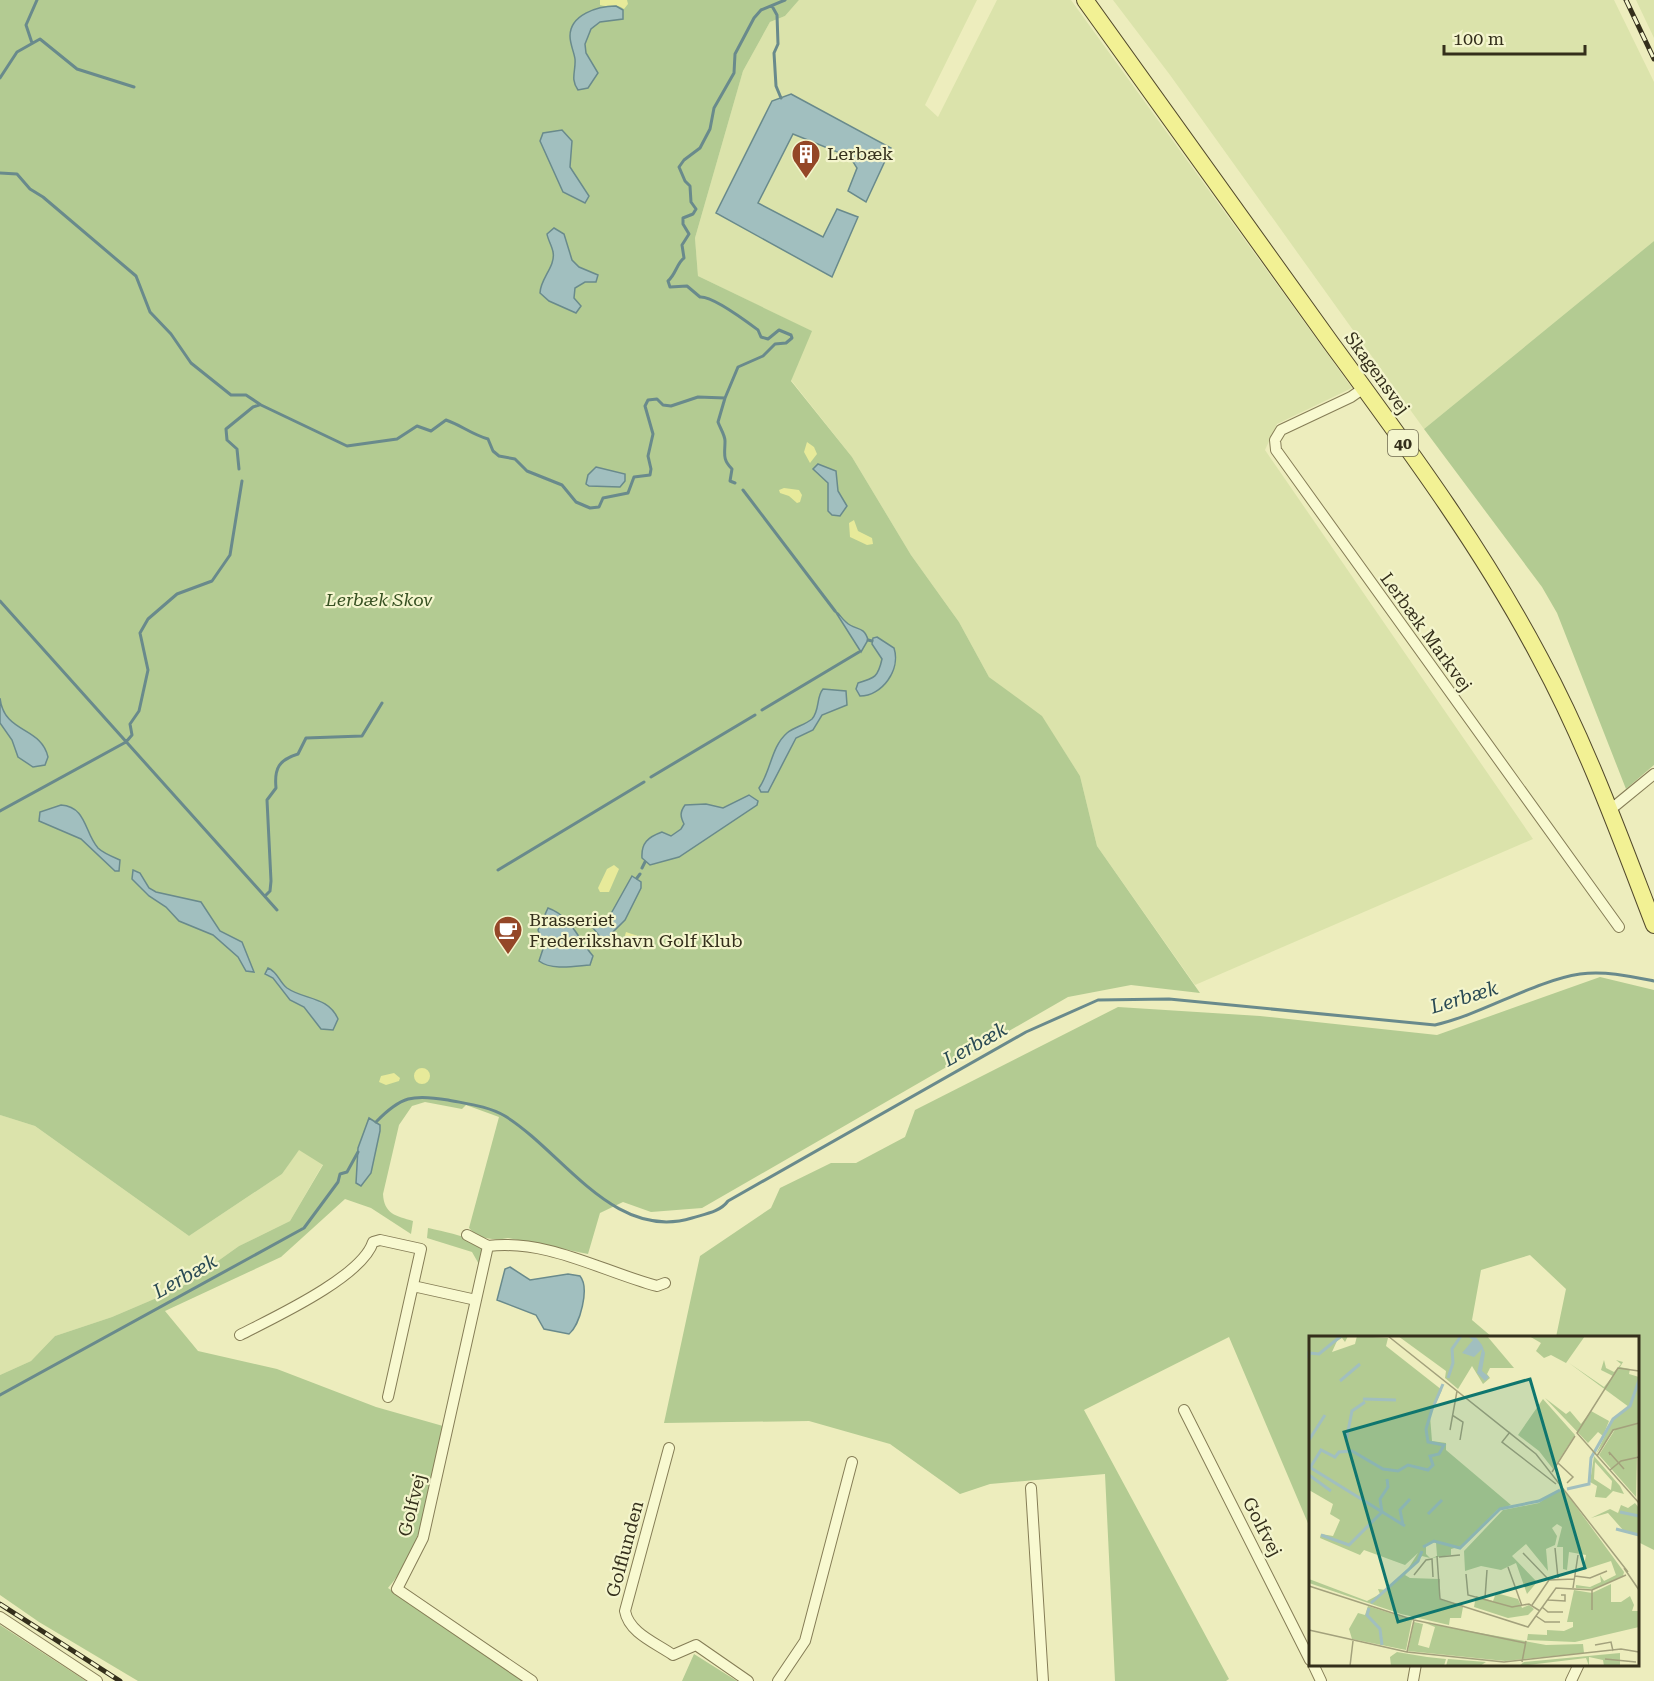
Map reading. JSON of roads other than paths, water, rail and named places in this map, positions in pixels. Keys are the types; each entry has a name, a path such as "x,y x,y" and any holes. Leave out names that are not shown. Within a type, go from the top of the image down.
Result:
{"main road":[{"name":"Skagensvej","path":"1084,0 1364,388 1462,527 1498,584 1556,689 1610,810 1654,925"}],"street":[{"name":"Lerbæk Markvej","path":"1364,388 1351,398 1281,429 1275,440 1276,450 1619,927"},
{"path":"1610,810 1654,774"},
{"path":"467,1235 488,1246 504,1244 531,1247 592,1262 657,1286 665,1283"},
{"path":"240,1335 309,1300 369,1254 373,1242 381,1240 421,1249 388,1397"},
{"name":"Golfvej","path":"488,1246 423,1538 397,1590 532,1681"},
{"path":"413,1286 476,1300"},
{"name":"Golfvej","path":"1184,1410 1309,1656"},
{"name":"Golflunden","path":"669,1448 626,1611 627,1622 635,1630 673,1654 696,1645 748,1681"},
{"path":"778,1681 805,1641 852,1462"},
{"path":"1032,1488 1043,1681"},
{"path":"0,1617 96,1681"},
{"path":"1314,1666 1321,1681"},
{"path":"1413,1681 1416,1666"},
{"path":"1571,1681 1578,1666"}],"water":[{"path":"616,6 623,10 623,19 600,22 591,29 585,44 586,53 598,73 588,88 578,90 574,79 575,59 570,39 571,29 575,22 586,13"},
{"path":"791,94 891,148 866,202 848,191 857,168 850,157 793,134 758,203 823,237 837,209 858,217 832,277 716,213 772,101"},
{"path":"562,130 572,141 570,167 589,196 585,203 563,192 540,141 543,133"},
{"path":"554,228 564,234 572,260 579,267 598,275 596,282 585,282 575,288 574,298 581,306 576,313 549,301 540,293 553,257 547,234"},
{"path":"818,464 836,471 838,491 847,506 840,516 832,515 828,511 828,483 813,469"},
{"path":"596,467 625,474 625,481 620,487 589,486 586,484 588,475"},
{"path":"835,611 849,625 862,630 866,635 868,640 861,652"},
{"path":"877,637 894,648 895,665 882,687 876,692 860,696 856,689 858,683 875,676 881,665 882,659 872,644 873,638"},
{"path":"823,689 846,691 847,705 822,715 813,730 796,738 768,792 761,792 759,788 778,745 787,733 812,719"},
{"path":"0,698 8,718 31,734 44,747 48,757 45,765 33,767 18,757 12,740 0,723"},
{"path":"749,795 758,801 757,805 679,857 650,865 642,858 644,844 649,838 662,832 671,836 681,829 684,824 681,812 685,805 706,804 723,808"},
{"path":"61,805 76,810 98,848 120,860 119,871 115,871 81,839 39,821 40,812"},
{"path":"133,870 140,873 149,888 156,892 201,902 220,931 242,942 254,972 246,971 238,957 213,935 179,921 166,907 149,896 132,879"},
{"path":"632,876 641,882 641,888 625,920 613,932 610,941 604,942 593,928 596,923 608,919"},
{"path":"548,908 563,916 574,929 593,956 590,965 557,967 539,961 544,946 538,930"},
{"path":"268,968 287,988 328,1006 338,1019 333,1030 321,1029 304,1007 290,1000 273,978 265,974"},
{"path":"369,1118 380,1125 380,1131 371,1173 361,1186 356,1183 358,1148"},
{"path":"510,1267 530,1280 568,1274 580,1276 583,1282 584,1297 577,1323 569,1334 544,1329 536,1315 497,1300 505,1269"}],"waterway":[{"path":"32,43 26,25 37,0"},
{"path":"0,173 17,174 30,189 43,197 136,276 150,312 171,334 191,363 231,395 246,395 261,405 347,446 397,439 417,426 431,431 446,420 488,439 493,451 499,456 515,459 527,471 562,485 576,502 590,508 599,507 603,498 628,493 634,477 650,475 648,456 653,434 645,406 648,400 657,399 663,405 671,406 698,397 725,398 738,367 763,356 775,344 786,343 792,338 791,335 779,330 768,339 761,337 758,330 738,315 713,300 700,297 687,286 670,287 668,281 684,258 682,245 689,234 683,224 683,218 693,214 696,209 691,202 690,186 685,181 679,167 684,160 700,148 710,129 714,108 734,73 735,54 754,18 761,10 785,0"},
{"path":"772,6 777,15 778,44 774,53 776,86 781,98"},
{"path":"0,78 17,52 40,39 77,69 134,87"},
{"path":"725,398 718,422 725,439 725,459 732,469 730,481 735,483"},
{"path":"239,469 237,449 227,440 226,429 253,407 259,405"},
{"path":"0,811 126,742 132,735 130,724 139,711 148,670 140,633 148,619 177,594 212,581 230,555 242,481"},
{"path":"743,490 835,611"},
{"path":"0,601 277,910"},
{"path":"868,640 872,641"},
{"path":"762,710 859,652"},
{"path":"265,896 270,891 271,881 267,800 276,788 279,766 286,759 298,754 306,738 362,736 382,703"},
{"path":"651,777 755,715"},
{"path":"498,870 644,782"},
{"path":"642,868 645,862"},
{"path":"637,878 640,874"},
{"name":"Lerbæk","path":"376,1122 393,1107 416,1097 448,1100 492,1110 505,1116 526,1132 591,1190 614,1206 638,1217 664,1222 692,1218 717,1210 728,1201 1026,1032 1098,1000 1169,999 1435,1025 1545,983 1580,974 1608,974 1654,981"},
{"name":"Lerbæk","path":"0,1395 304,1228 338,1182 340,1174 347,1172 358,1152"}],"railway":[{"path":"1626,0 1654,59"},
{"path":"0,1604 120,1681"}],"place":[{"name":"Lerbæk","path":"806,180"},
{"name":"Brasseriet Frederikshavn Golf Klub","path":"508,956"}],"park label":[{"name":"Lerbæk Skov","path":"379,600"}]}
